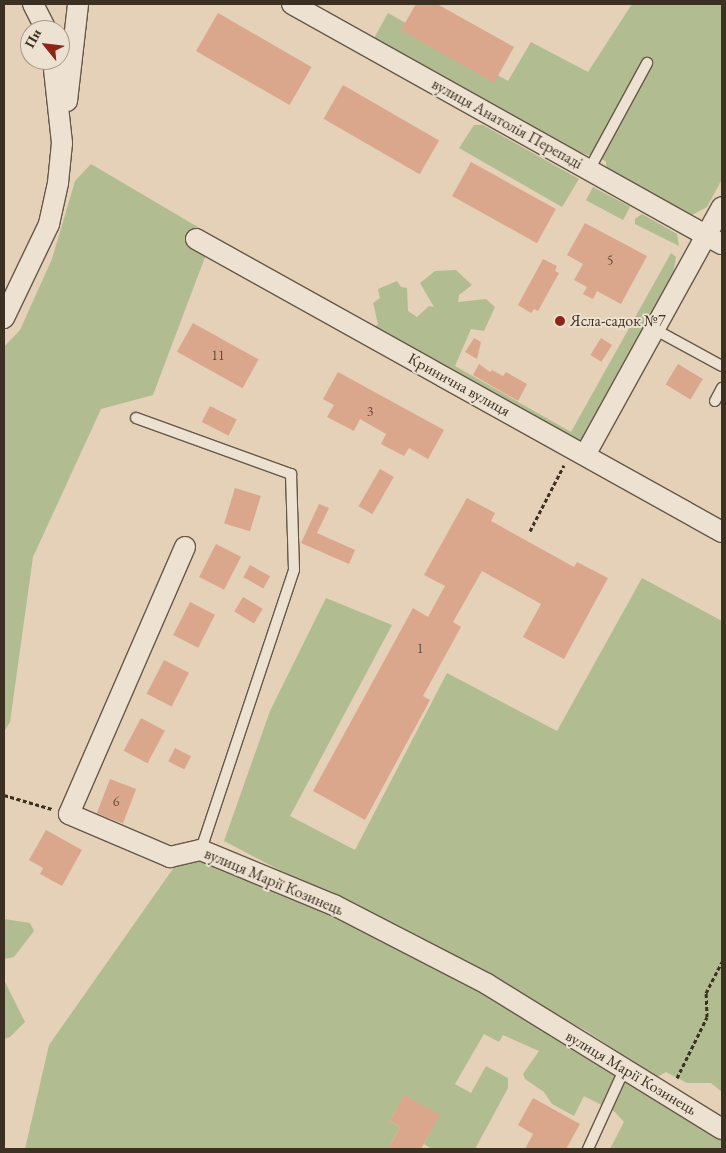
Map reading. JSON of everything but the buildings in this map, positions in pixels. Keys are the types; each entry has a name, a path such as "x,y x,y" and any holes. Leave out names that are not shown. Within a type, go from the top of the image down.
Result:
{"street":[{"path":"33,4 41,20"},
{"path":"4,318 49,224 62,143 78,4"},
{"name":"вулиця Анатолія Перепаді","path":"292,4 715,240"},
{"path":"54,70 62,143"},
{"path":"579,452 654,329 715,240 722,207"},
{"name":"Кринична вулиця","path":"196,239 722,532"},
{"path":"69,814 185,547"},
{"name":"вулиця Марії Козинець","path":"69,814 170,857 201,850 334,905 487,984 722,1129"}],"lane":[{"path":"589,170 647,63"},
{"path":"654,329 722,366"},
{"path":"716,401 722,388"},
{"path":"136,418 291,474 294,570 201,850"},
{"path":"588,1149 624,1070"}],"path":[{"path":"530,531 579,452"},
{"path":"4,795 69,814"},
{"path":"666,1093 681,1073 707,1017 706,993 722,962"}],"green space":[{"path":"632,4 722,4 722,179 707,207 692,215 628,184 606,166 606,161 562,146 374,38 388,13 508,81 531,42 588,72"},
{"path":"474,125 483,125 579,179 562,207 459,148"},
{"path":"91,164 213,236 153,395 101,409 33,557 10,722 4,732 4,347 20,330 52,259 75,181"},
{"path":"593,187 630,207 623,220 586,200"},
{"path":"642,214 677,234 679,246 635,224 635,219"},
{"path":"671,253 676,257 672,281 580,448 373,329 378,324 373,303 380,298 378,289 397,281 401,287 407,288 408,311 417,317 429,306 434,307 420,283 435,271 456,270 472,285 459,295 458,302 486,299 495,307 484,331 471,329 455,366 571,432"},
{"path":"642,578 722,621 722,1092 711,1083 687,1083 666,1072 657,1077 585,1030 224,841 270,711 326,598 392,625 290,816 355,850 447,673 557,731"},
{"path":"198,857 393,940 722,1140 722,1149 610,1149 624,1122 615,1112 584,1096 574,1116 552,1104 544,1092 525,1079 523,1074 539,1051 503,1035 499,1042 484,1034 455,1084 471,1093 486,1066 508,1078 508,1088 475,1149 432,1149 424,1144 439,1115 404,1096 390,1121 400,1127 388,1149 25,1149 49,1045 177,863"},
{"path":"4,919 30,923 34,931 14,957 4,959"},
{"path":"4,980 25,1022 10,1037 4,1039"}],"place":[{"name":"Ясла-садок №7","path":"560,321"}]}
